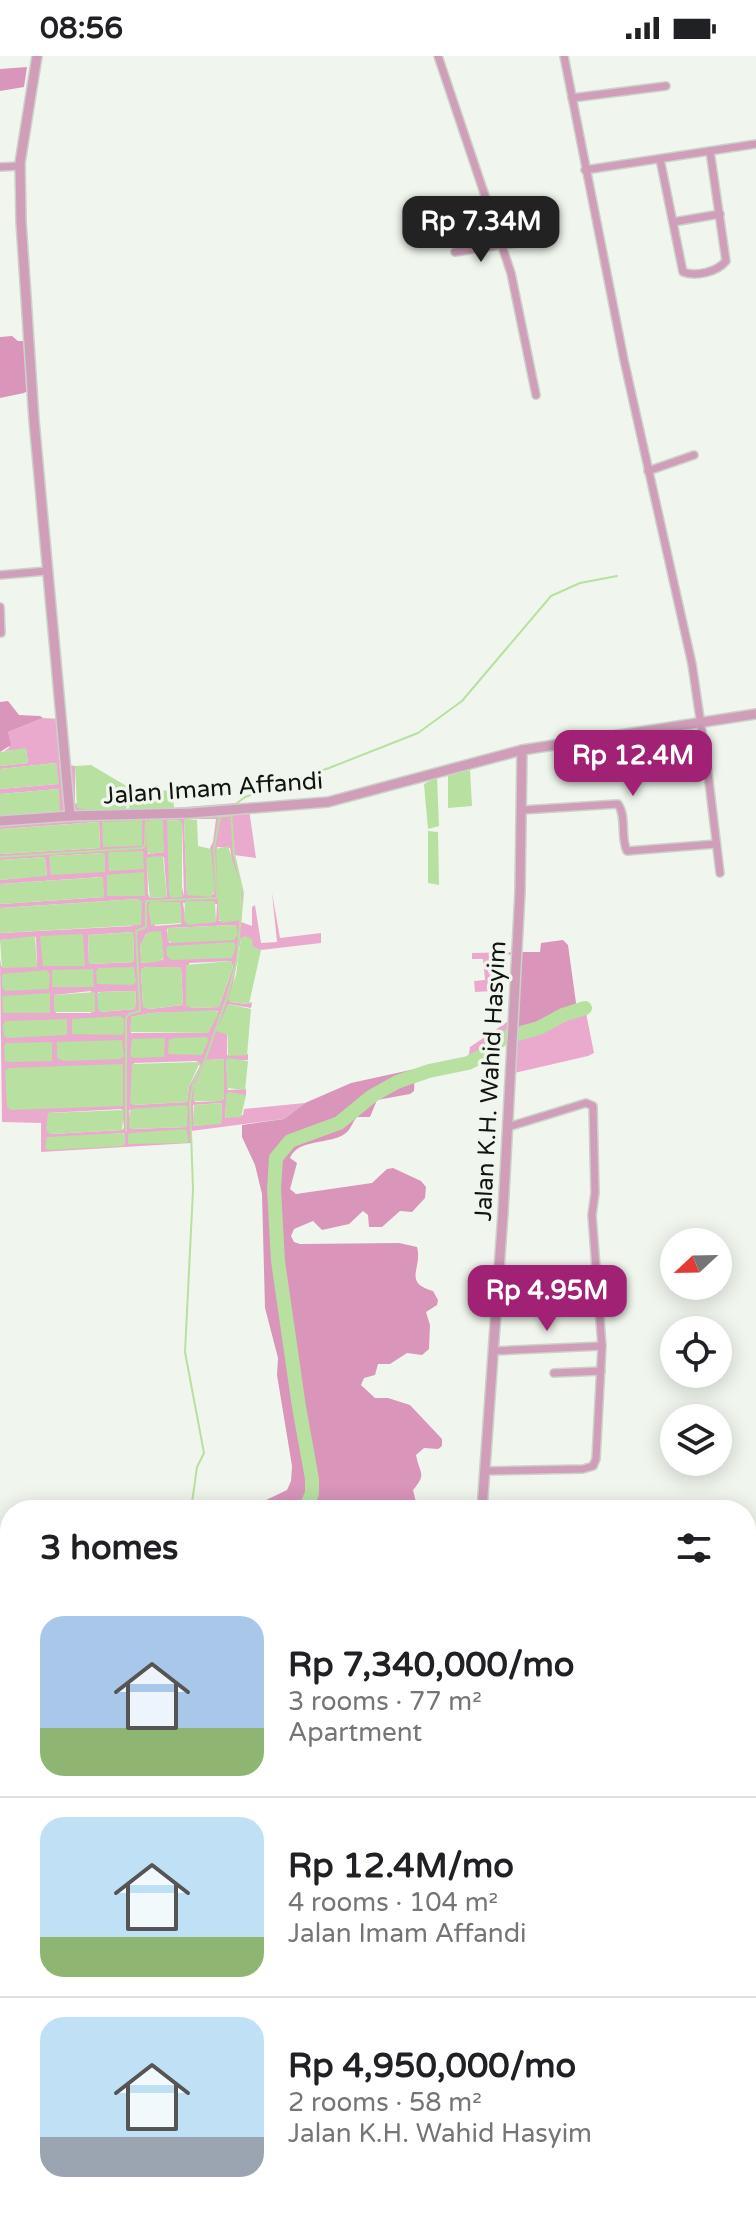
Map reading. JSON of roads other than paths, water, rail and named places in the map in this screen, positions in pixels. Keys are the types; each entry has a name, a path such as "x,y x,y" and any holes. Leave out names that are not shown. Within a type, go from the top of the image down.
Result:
{"street":[{"path":"37,56 20,166 25,297 70,816"},
{"path":"438,56 511,273 536,395"},
{"path":"564,56 648,471 680,605 701,721 720,873"},
{"path":"572,98 666,86"},
{"path":"585,170 756,144"},
{"path":"660,159 683,272 711,271 723,266 726,261 710,151"},
{"path":"0,167 20,166"},
{"path":"673,222 720,214"},
{"path":"455,252 522,242"},
{"path":"648,471 694,455"},
{"path":"0,575 47,571"},
{"path":"0,607 1,633"},
{"name":"Jalan Imam Affandi","path":"0,821 233,810 343,799 522,750 756,714"},
{"name":"Jalan K.H. Wahid Hasyim","path":"483,1500 508,1127 522,750"},
{"path":"522,810 618,804 622,810 627,851 716,844"},
{"path":"485,1471 583,1469 593,1466 596,1459 602,1346 592,1215 595,1193 593,1106 586,1103 508,1127"},
{"path":"493,1351 602,1346"},
{"path":"554,1373 601,1371"}],"waterway":[{"path":"236,804 245,797 418,733 462,701 551,596 580,583 617,576"},
{"path":"192,1500 197,1467 204,1453 185,1352 193,1190 190,1102 193,1084 205,1060 237,960 243,893 234,854 231,813"},
{"path":"126,1131 126,1018 140,1011 136,931 146,927 146,901 217,898 214,849 220,816"},
{"path":"196,817 229,816"},
{"path":"0,857 142,848 145,846 146,819"},
{"path":"309,1500 312,1479 278,1261 274,1189 276,1158 290,1141 339,1123 372,1096 397,1082 468,1063 484,1055 503,1038 539,1028 585,1008"}]}
